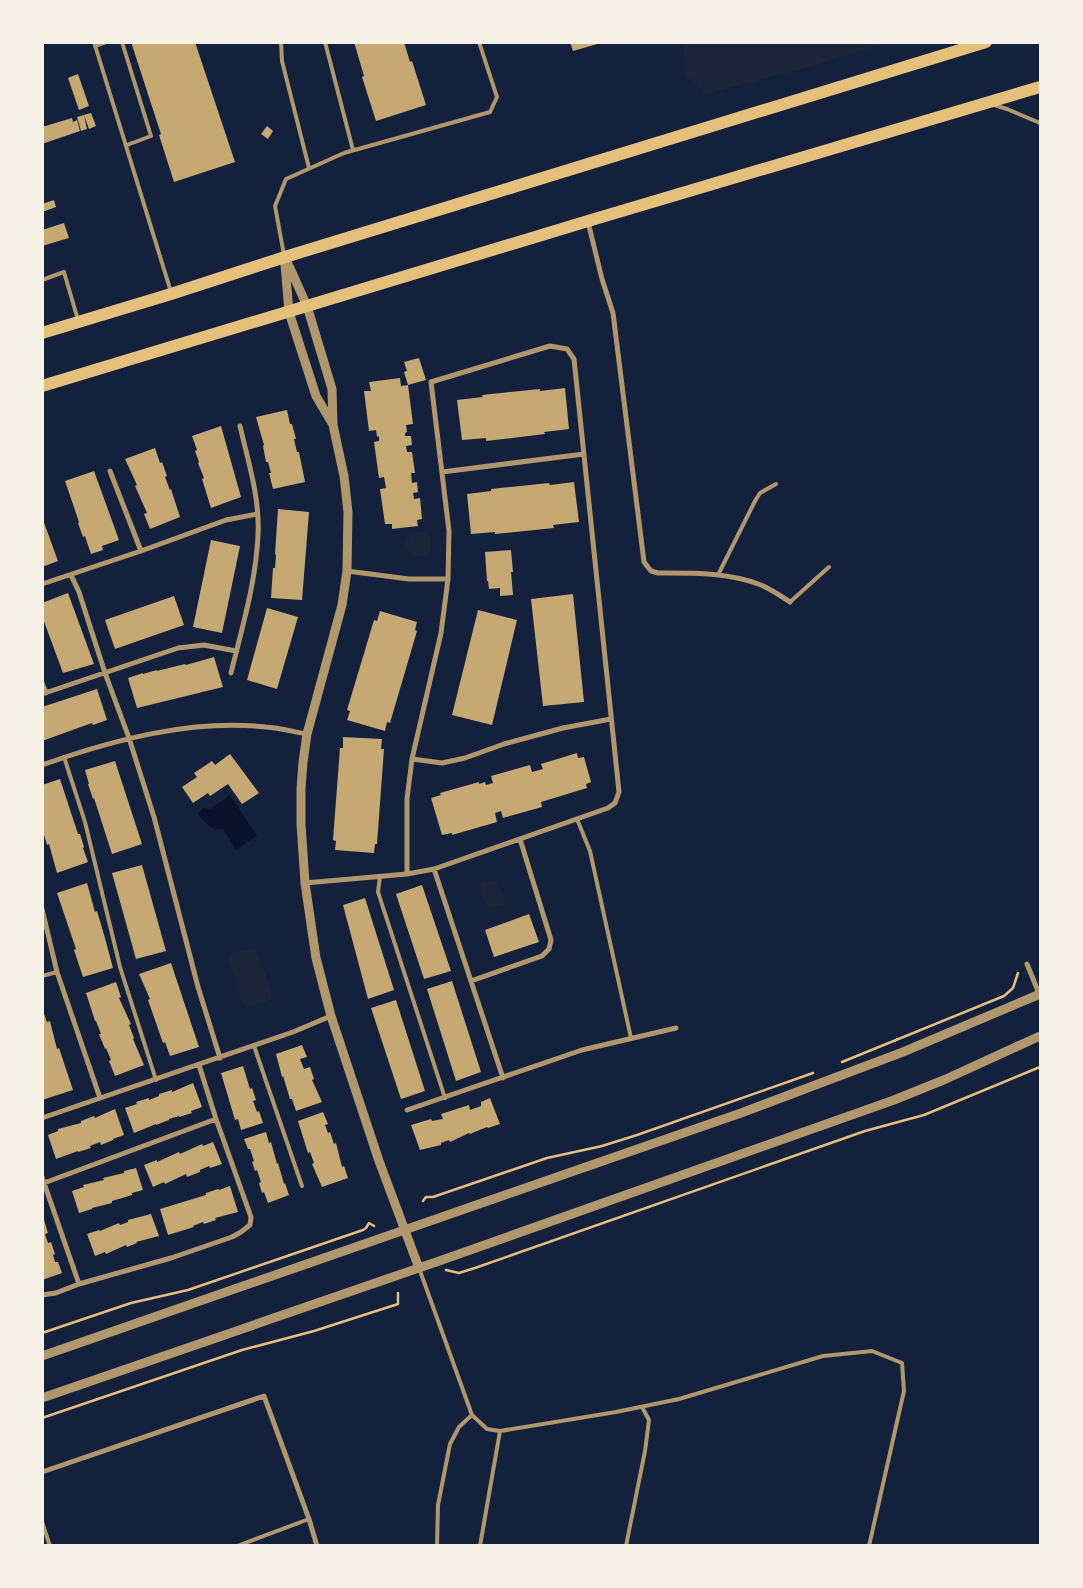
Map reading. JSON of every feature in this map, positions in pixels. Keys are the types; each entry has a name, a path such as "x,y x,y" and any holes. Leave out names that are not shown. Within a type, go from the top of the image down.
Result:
{"highway":[{"path":"42,333 986,42"},
{"path":"42,386 588,221 1040,88"}],"street":[{"path":"588,221 602,279 613,312 644,562 651,572 718,575 760,584 790,602"},
{"path":"285,257 307,306 332,389 333,425 344,476 348,512 347,572 342,604 307,734 300,789 304,883 316,958 331,1016 379,1161 419,1268"},
{"path":"285,257 289,312 316,396 333,425"},
{"path":"304,883 407,874 434,869 608,808 615,803 619,792 574,359 567,349 550,346 431,382 449,530 448,579 441,632 412,759 407,799 407,874"},
{"path":"231,674 254,577 258,534 252,476 240,426"},
{"path":"442,472 584,454"},
{"path":"110,471 141,551"},
{"path":"42,584 226,520 257,514"},
{"path":"347,572 409,579 448,579"},
{"path":"71,575 77,586 154,817 198,987 220,1058"},
{"path":"42,683 44,693 178,648 204,645 236,651"},
{"path":"412,759 442,763 465,758 504,744 563,728 612,719"},
{"path":"42,765 129,738 180,728 266,727 307,734"},
{"path":"471,981 542,956 549,949 551,940 520,839"},
{"path":"434,869 503,1078"},
{"path":"43,910 57,972 100,1098"},
{"path":"42,1356 741,1113 872,1064 1040,995 1027,964"},
{"path":"42,1118 254,1046 331,1016"},
{"path":"407,1110 582,1050 676,1028"},
{"path":"42,1398 419,1268 894,1100 1040,1036"},
{"path":"42,1295 56,1293 80,1284 171,1258 232,1237 250,1225 251,1217 199,1065"},
{"path":"44,1183 216,1119"},
{"path":"42,1176 80,1284"},
{"path":"42,1472 264,1396 317,1546"}],"lane":[{"path":"106,42 95,44 172,294"},
{"path":"122,42 151,136 127,145"},
{"path":"280,42 282,61 310,168"},
{"path":"325,42 352,150"},
{"path":"285,257 275,206 286,179 352,150 490,112 496,97 479,42"},
{"path":"985,104 1007,109 1040,123"},
{"path":"42,280 64,272 79,322"},
{"path":"718,575 755,501 760,494 776,484"},
{"path":"790,602 829,567"},
{"path":"64,757 88,830 120,967 156,1080"},
{"path":"577,819 590,851 631,1038"},
{"path":"380,876 378,892 444,1098"},
{"path":"42,976 57,972"},
{"path":"254,1046 302,1186"},
{"path":"419,1268 472,1415 487,1428 500,1431 616,1412 679,1399 823,1356 872,1352 902,1363 904,1391 869,1546"},
{"path":"626,1546 645,1451 649,1420 642,1407"},
{"path":"437,1546 438,1505 450,1444 459,1427 472,1415"},
{"path":"480,1546 500,1431"},
{"path":"237,1546 309,1519"},
{"path":"42,1522 50,1546"}],"path":[{"path":"835,1065 1004,996 1013,988 1018,973"},
{"path":"445,1270 459,1273 470,1270 865,1131 924,1115 1040,1067"},
{"path":"423,1201 426,1197 433,1197 547,1158 602,1146 637,1135 816,1072"},
{"path":"42,1333 121,1306 188,1290 363,1230 369,1223 374,1226"},
{"path":"42,1418 242,1350 314,1331 398,1304 398,1293"}],"shaded area":[{"path":"683,42 885,43 809,67 706,94 684,74"},
{"path":"415,532 426,532 430,537 431,551 426,556 414,556 404,547 404,543"},
{"path":"230,795 257,836 236,850 223,829 215,829 198,814 203,808 210,809"},
{"path":"492,880 496,882 504,896 504,905 493,908 486,905 480,892 481,884"},
{"path":"252,948 257,951 272,992 270,1000 247,1007 242,1003 228,958 231,953"}],"building":[{"path":"131,42 195,42 235,162 174,182 159,135 161,134"},
{"path":"354,42 404,42 426,105 376,121 362,77 364,76"},
{"path":"570,42 601,42 601,43 573,51"},
{"path":"78,74 89,106 79,110 68,78"},
{"path":"91,113 96,126 89,129 84,115"},
{"path":"84,115 87,129 81,131 77,117"},
{"path":"72,118 73,122 77,120 80,131 42,144 42,127"},
{"path":"267,126 273,131 268,139 261,134"},
{"path":"54,200 56,207 42,212 42,204"},
{"path":"64,223 69,238 42,246 42,230"},
{"path":"419,358 426,380 408,385 404,372 407,371 404,362"},
{"path":"400,378 401,386 408,385 413,424 406,425 407,432 405,436 411,436 412,445 406,446 407,452 412,452 415,473 411,473 412,483 417,482 418,492 413,493 414,499 420,498 422,519 417,520 418,526 392,529 392,524 385,524 380,489 386,488 384,477 379,478 374,442 379,441 379,436 377,437 376,430 369,431 364,391 371,391 369,382"},
{"path":"565,388 569,429 544,432 545,434 486,441 486,438 462,440 457,400 483,397 482,395"},
{"path":"287,410 296,439 294,439 297,452 299,452 305,482 273,489 269,473 271,473 268,462 266,462 264,445 256,417"},
{"path":"221,426 241,497 211,508 192,436"},
{"path":"155,448 160,463 162,462 167,476 165,477 180,517 150,529 144,514 147,513 135,486 137,485 125,459"},
{"path":"94,471 119,540 102,546 103,550 91,554 78,523 65,481"},
{"path":"574,482 579,522 553,525 554,528 495,534 495,532 471,534 467,494 491,491 491,489"},
{"path":"278,509 309,512 302,600 271,598 273,568 275,568"},
{"path":"42,517 58,561 42,567"},
{"path":"211,540 240,546 222,633 193,627"},
{"path":"511,550 513,595 500,596 500,588 489,589 485,552"},
{"path":"68,593 94,664 63,673 42,616 42,603"},
{"path":"573,594 584,702 543,706 531,599"},
{"path":"174,596 184,625 115,649 105,620"},
{"path":"267,608 298,617 277,689 247,680"},
{"path":"478,610 517,620 492,725 452,715"},
{"path":"380,611 417,622 415,630 417,631 390,723 387,722 385,731 347,720 350,711 347,710 374,620 377,621"},
{"path":"214,657 223,687 137,708 128,678"},
{"path":"97,689 107,720 93,725 92,723 42,741 42,707"},
{"path":"343,737 382,739 381,749 384,749 377,844 375,844 374,853 335,850 336,841 333,840 340,748 343,748"},
{"path":"577,753 578,758 584,757 591,782 586,784 587,788 541,802 542,807 503,818 501,811 495,813 497,822 452,835 452,833 442,835 431,798 441,795 440,793 479,782 479,784 485,782 486,785 493,783 491,776 530,765 532,772 543,769 541,764"},
{"path":"230,754 259,793 242,804 228,784 210,796 208,793 193,803 182,787 197,777 194,773 212,761 215,765"},
{"path":"115,761 142,844 112,854 85,770"},
{"path":"60,779 88,862 57,873 42,826 42,785"},
{"path":"142,865 166,951 136,959 112,873"},
{"path":"87,883 113,968 83,977 74,950 76,949 57,893"},
{"path":"422,885 451,971 424,979 396,894"},
{"path":"365,898 394,990 368,999 343,905"},
{"path":"529,914 539,942 494,957 485,930"},
{"path":"171,963 199,1047 170,1056 165,1042 163,1043 148,1000 150,999 139,974"},
{"path":"452,981 481,1072 456,1081 427,989"},
{"path":"116,982 121,997 119,998 131,1024 129,1025 133,1039 144,1065 115,1076 109,1061 111,1060 99,1034 101,1034 86,993"},
{"path":"396,1000 425,1091 401,1099 371,1008"},
{"path":"42,1008 47,1022 50,1021 57,1049 59,1048 73,1090 42,1100"},
{"path":"302,1045 307,1057 300,1059 304,1069 310,1067 314,1079 312,1080 322,1102 296,1111 282,1077 276,1054"},
{"path":"243,1066 250,1089 252,1088 256,1100 253,1101 263,1123 241,1130 238,1119 235,1120 221,1073"},
{"path":"193,1083 202,1107 191,1111 192,1113 169,1119 134,1133 125,1108 137,1104 136,1102 149,1098 149,1100 159,1096 159,1094 172,1090 172,1092"},
{"path":"490,1098 500,1124 469,1133 450,1142 449,1140 441,1143 441,1145 420,1150 411,1125 431,1119 432,1121 443,1119 441,1114 469,1105 470,1110 481,1106 481,1102"},
{"path":"115,1109 124,1135 101,1145 100,1142 90,1146 91,1148 56,1159 48,1135 58,1131 58,1129 81,1123 81,1121 94,1116 95,1118"},
{"path":"323,1112 328,1124 325,1125 328,1133 330,1132 334,1144 336,1143 342,1167 344,1166 348,1178 322,1187 312,1164 314,1163 310,1152 308,1153 298,1121"},
{"path":"266,1132 289,1195 268,1203 264,1192 262,1193 259,1183 261,1182 252,1162 254,1161 250,1149 248,1149 244,1139"},
{"path":"213,1142 222,1164 210,1168 209,1166 187,1177 186,1174 165,1184 164,1182 153,1187 144,1165 157,1160 157,1162 179,1152 180,1154 202,1144 203,1146"},
{"path":"136,1168 143,1190 112,1201 112,1203 79,1213 72,1191 84,1187 83,1185 104,1180 103,1178"},
{"path":"230,1186 238,1212 168,1235 160,1209"},
{"path":"151,1214 159,1236 95,1256 87,1234"},
{"path":"44,1220 48,1233 45,1234 48,1243 51,1242 55,1254 53,1255 55,1262 58,1262 62,1273 42,1280 42,1221"}]}
